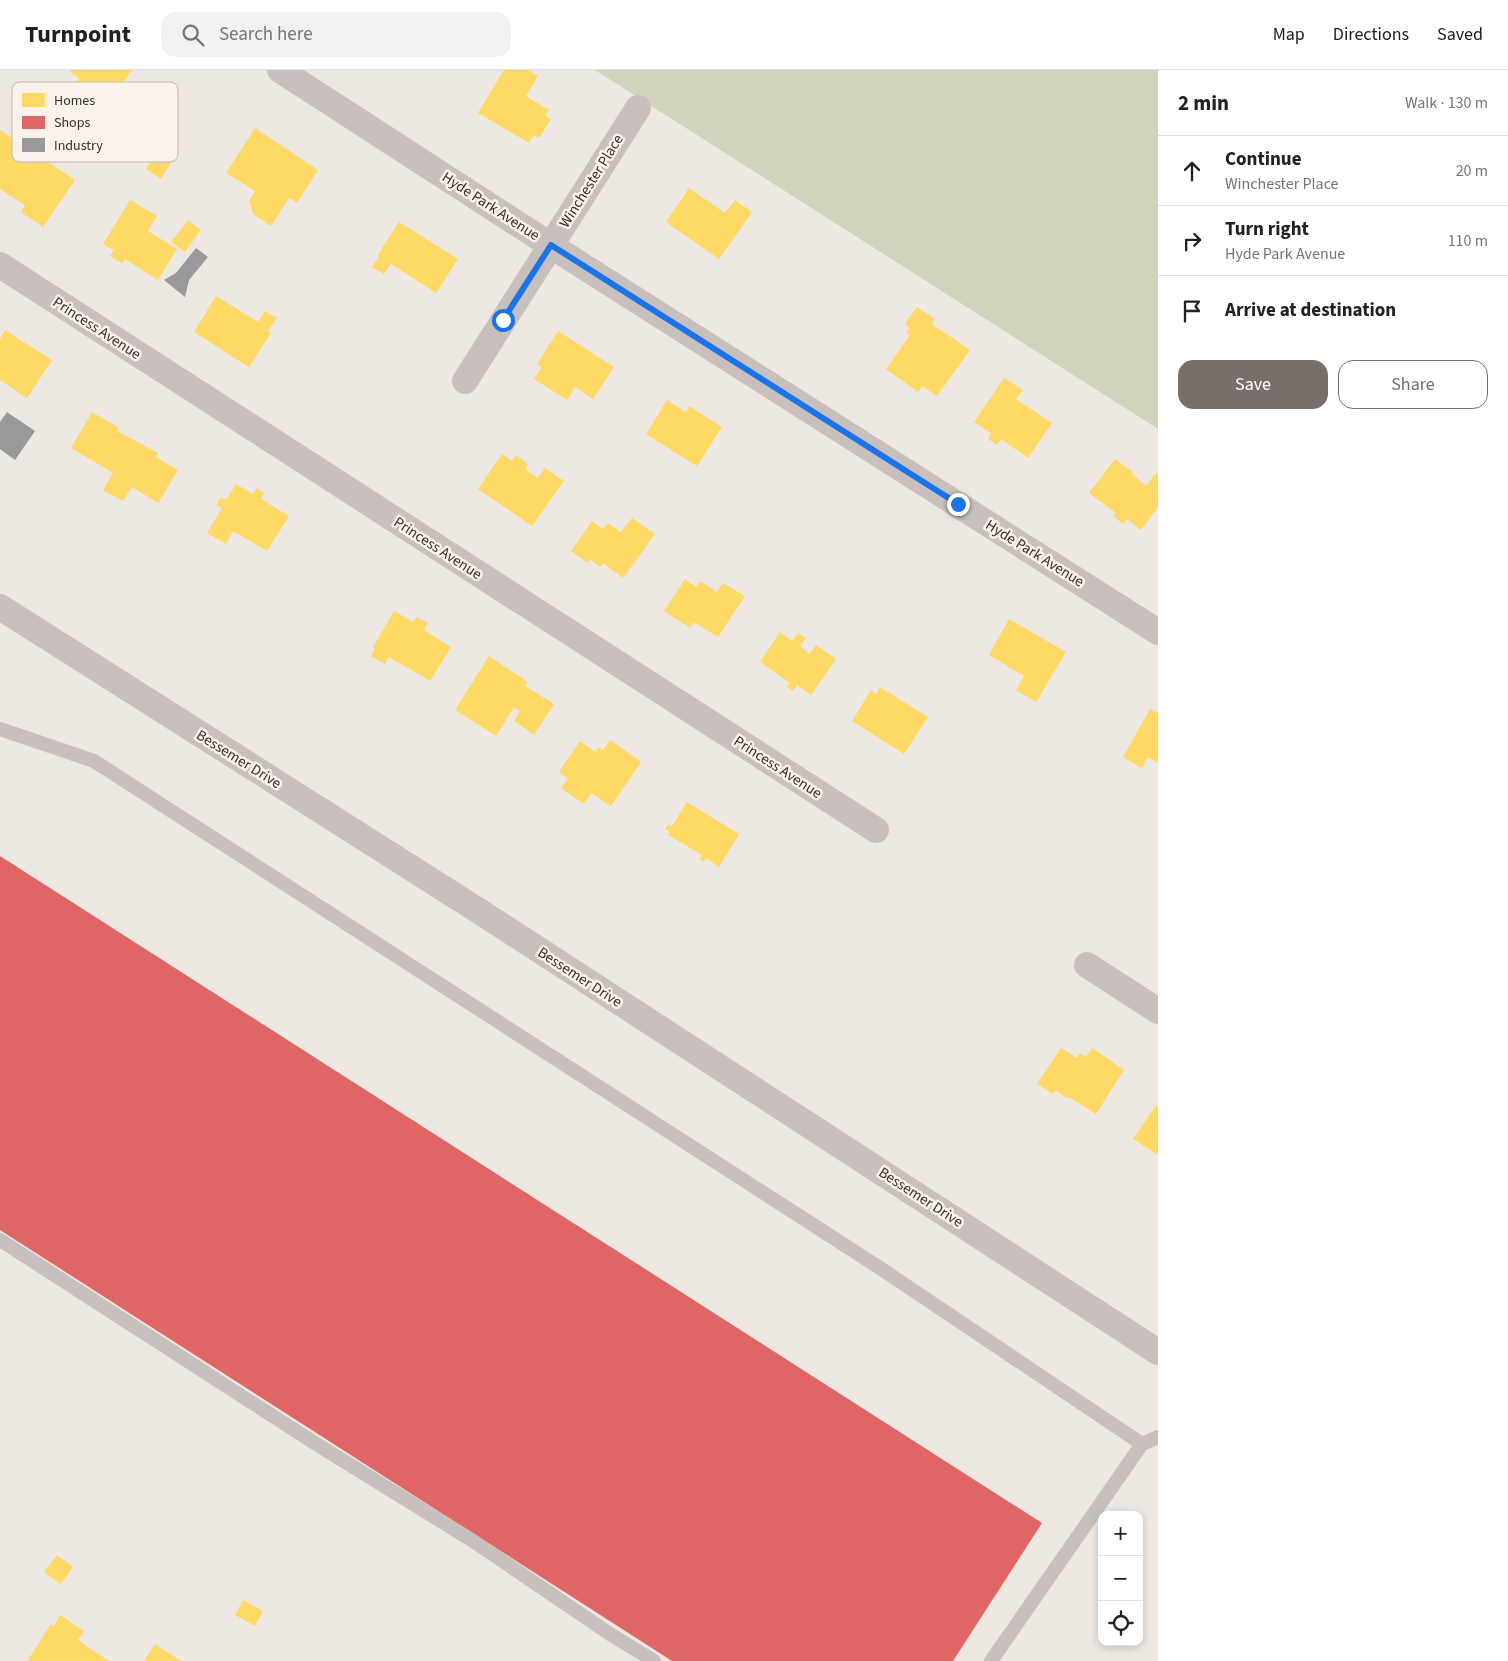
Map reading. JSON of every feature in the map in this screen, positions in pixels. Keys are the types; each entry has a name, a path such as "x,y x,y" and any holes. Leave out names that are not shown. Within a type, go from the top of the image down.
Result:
{"street":[{"name":"Hyde Park Avenue","path":"280,70 1158,632"},
{"name":"Winchester Place","path":"465,381 638,108"},
{"name":"Princess Avenue","path":"0,265 876,830"},
{"name":"Bessemer Drive","path":"0,607 470,906 1158,1352"},
{"path":"1087,965 1158,1011"}],"lane":[{"path":"0,729 94,761 884,1270 1142,1444"},
{"path":"0,1240 313,1442 474,1541 610,1634 654,1661"},
{"path":"991,1661 1142,1444 1158,1437"}],"green space":[{"path":"595,70 1158,70 1158,429"}],"building: Homes":[{"path":"71,70 132,70 124,82 76,82 79,78 70,72"},
{"path":"504,70 528,70 538,76 526,96 549,110 545,115 551,119 539,138 534,135 529,143 478,113"},
{"path":"255,128 318,170 297,203 289,198 271,226 253,214 249,200 255,191 226,173"},
{"path":"0,130 12,138 12,162 48,162 75,180 43,227 21,212 25,205 0,189"},
{"path":"150,162 171,162 161,179 146,169"},
{"path":"689,188 725,213 735,200 752,212 719,259 666,222"},
{"path":"130,200 157,216 148,231 177,249 158,280 125,259 122,263 110,256 114,250 103,244"},
{"path":"188,220 201,230 185,252 171,242"},
{"path":"399,222 458,259 436,293 391,264 384,274 372,267"},
{"path":"216,296 258,322 265,311 277,318 268,331 271,333 249,367 194,332"},
{"path":"917,307 935,319 932,324 970,350 937,396 922,386 918,392 886,369 910,335 906,332 910,328 905,324"},
{"path":"5,330 52,360 27,398 0,380 0,339"},
{"path":"558,331 614,367 593,399 575,387 567,400 534,379 542,367 537,364"},
{"path":"1004,378 1023,390 1016,399 1052,423 1028,458 1001,439 997,445 988,439 991,433 974,422"},
{"path":"667,400 686,412 689,406 722,427 697,466 646,434"},
{"path":"92,412 119,428 117,431 158,453 156,457 178,470 158,503 132,487 123,501 103,490 113,473 71,448"},
{"path":"502,454 512,461 516,455 528,464 525,469 538,478 545,468 564,481 532,526 478,489"},
{"path":"1115,459 1133,472 1132,474 1146,486 1156,473 1158,474 1158,507 1141,530 1127,519 1123,524 1113,516 1116,513 1089,493"},
{"path":"236,484 253,494 256,488 264,493 261,499 289,516 267,551 233,531 226,544 207,533 222,508 216,505 221,497 226,500"},
{"path":"632,518 655,534 623,578 603,563 600,567 590,559 588,563 571,551 592,521 603,529 608,523 621,532"},
{"path":"685,579 696,587 700,581 717,592 723,583 745,596 718,637 694,622 690,628 664,611"},
{"path":"394,611 413,622 416,617 428,623 424,630 451,647 430,681 389,657 385,664 371,656 375,649 373,647"},
{"path":"1009,619 1066,652 1036,702 1016,690 1024,676 989,655"},
{"path":"780,632 792,641 798,633 806,638 800,646 810,654 816,645 836,659 811,695 797,685 793,691 787,687 790,683 760,662"},
{"path":"489,656 528,682 525,686 554,704 534,735 514,721 520,711 514,707 496,736 455,710"},
{"path":"880,687 928,717 904,754 852,721 871,690 876,694"},
{"path":"1150,709 1158,713 1158,763 1148,757 1142,768 1123,757"},
{"path":"610,740 641,762 611,806 591,793 584,804 561,788 568,778 559,772 580,741 595,752 599,747 603,750"},
{"path":"687,802 739,834 719,867 706,858 704,862 699,859 702,855 668,835 670,832 665,829 668,824 672,826"},
{"path":"1061,1048 1077,1058 1080,1053 1086,1057 1092,1048 1124,1070 1096,1114 1056,1090 1053,1094 1037,1084"},
{"path":"1156,1105 1158,1107 1158,1155 1133,1139"},
{"path":"57,1555 73,1567 61,1584 44,1572"},
{"path":"243,1600 263,1611 255,1626 235,1615"},
{"path":"60,1615 84,1631 78,1640 109,1661 28,1660 51,1624 54,1626"},
{"path":"155,1644 181,1661 144,1661"}],"building: Shops":[{"path":"0,856 1042,1523 953,1661 672,1661 0,1230"}],"building: Industry":[{"path":"196,248 208,257 189,280 185,297 164,280 176,273"},
{"path":"7,412 35,431 15,460 0,449 0,422"}],"route":[{"path":"503,320 551,245 958,504"}]}
